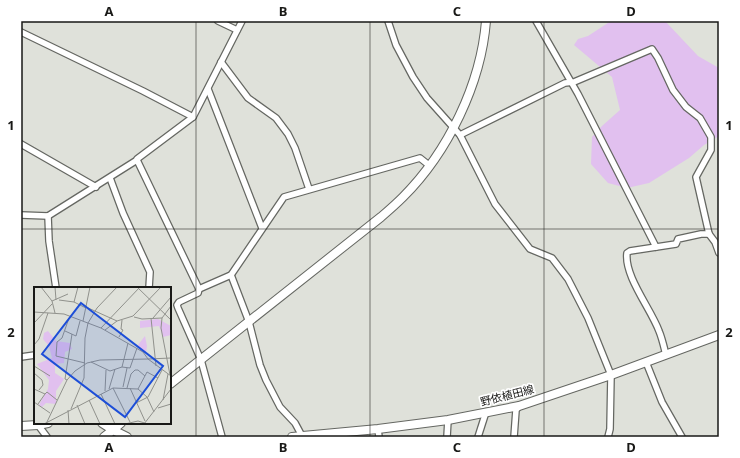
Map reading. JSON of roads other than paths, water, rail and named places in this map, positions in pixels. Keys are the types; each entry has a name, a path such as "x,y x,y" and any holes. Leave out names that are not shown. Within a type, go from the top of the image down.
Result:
{"street":[{"path":"218,21 237,30"},
{"path":"21,215 48,216 137,160 193,117 242,21"},
{"path":"388,21 396,45 413,77 427,98 460,134 475,167 500,210 530,249 552,258 568,280 588,318 611,375 610,429 608,437"},
{"path":"171,383 381,218 403,197 430,166 454,127 469,92 476,70 485,32 486,21"},
{"path":"536,21 571,83 656,247"},
{"path":"21,32 144,91 193,117"},
{"path":"460,134 565,83 571,83 652,49 658,58 673,90 686,107 700,118 711,137 711,150 696,177 709,234 715,242 719,253"},
{"path":"221,62 248,98 276,118 288,134 295,148 309,189"},
{"path":"208,89 262,228"},
{"path":"21,144 96,187"},
{"path":"222,437 201,360 177,305 181,300 198,293 199,289 231,275 284,197 420,158 430,166"},
{"path":"137,160 199,289"},
{"path":"110,178 123,213 150,272 149,287"},
{"path":"48,216 49,241 56,287"},
{"path":"666,355 659,330 631,274 626,259 627,253 630,251 676,244 678,239 701,234 709,234"},
{"path":"231,275 249,322 260,365 266,380 280,407 295,423 302,436"},
{"name":"野依植田線","path":"292,437 378,433 519,406 719,336"},
{"path":"21,357 34,355"},
{"path":"646,362 662,402 682,437"},
{"path":"514,437 516,410 519,406"},
{"path":"478,437 486,412"},
{"path":"447,437 448,420"},
{"path":"21,426 43,424"},
{"path":"104,424 127,437"},
{"path":"104,437 120,424"},
{"path":"38,425 47,437"}]}
